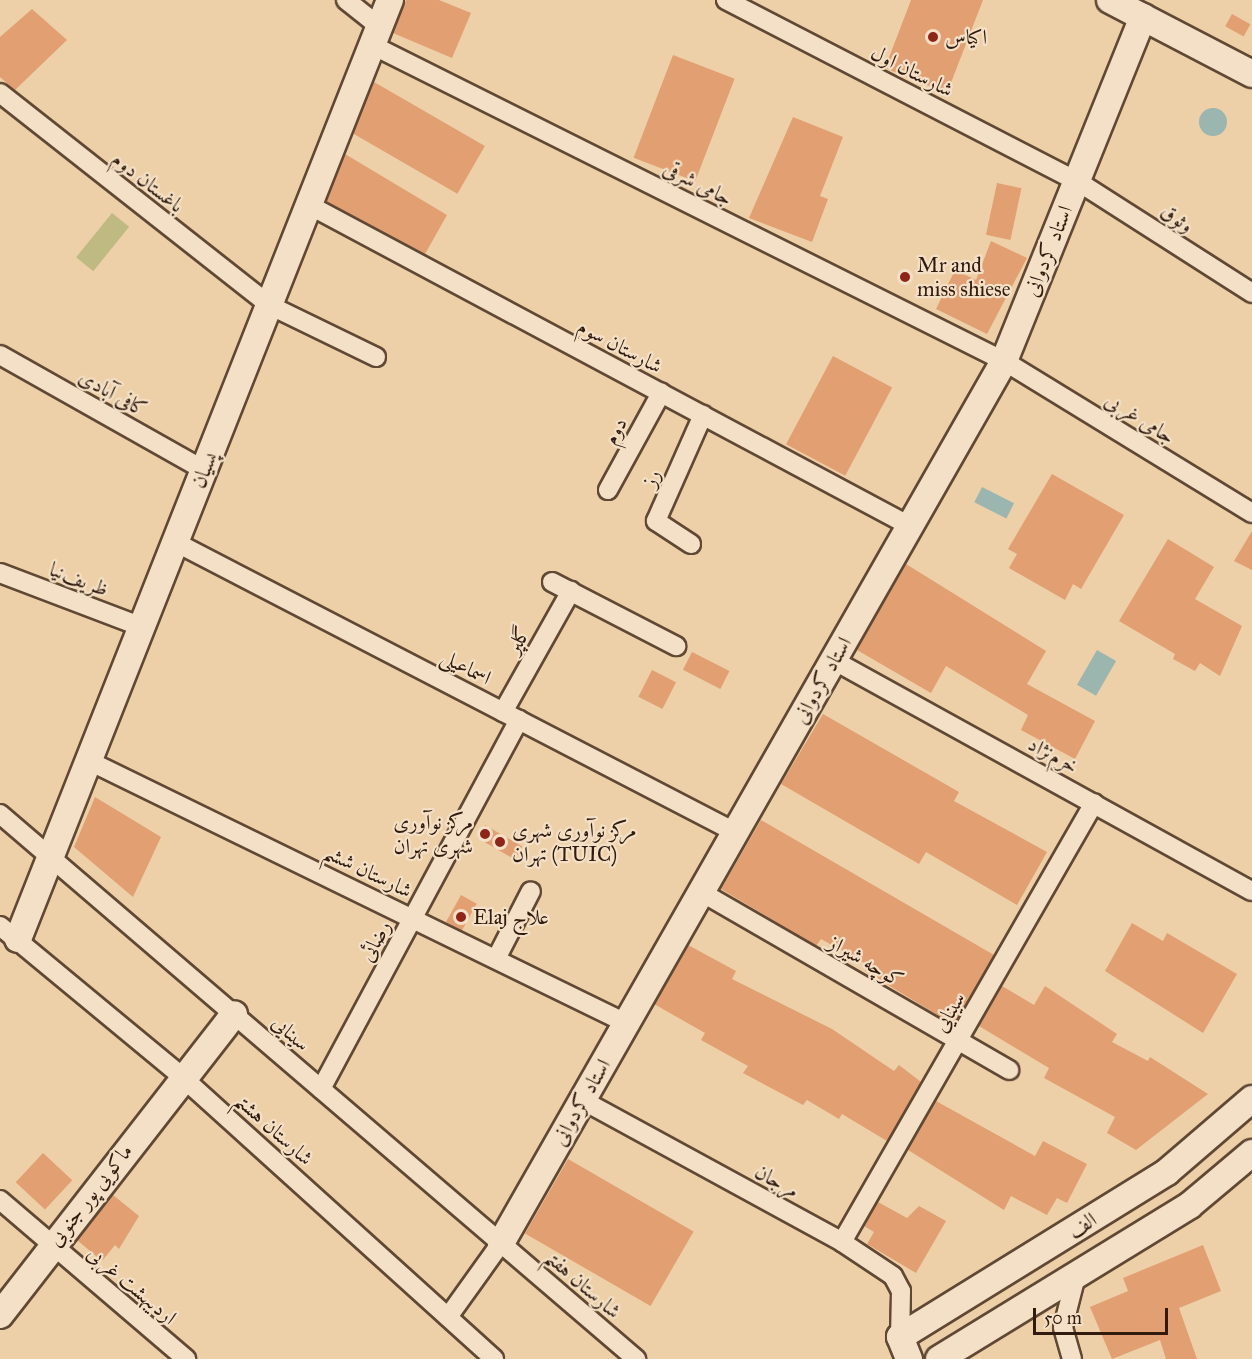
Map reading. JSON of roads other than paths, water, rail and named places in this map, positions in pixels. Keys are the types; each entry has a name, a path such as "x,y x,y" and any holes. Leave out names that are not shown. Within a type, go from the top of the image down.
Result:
{"street":[{"name":"جامی شرقی","path":"346,0 376,36 1004,361"},
{"name":"پسیان","path":"9,933 51,856 390,0"},
{"name":"شارستان اول","path":"726,0 1077,181"},
{"path":"1110,0 1144,7 1252,56"},
{"name":"استاد کردوانی","path":"448,1317 501,1243 1004,361 1144,7"},
{"path":"1144,7 1252,74"},
{"name":"باغستان دوم","path":"0,93 269,305 376,357"},
{"name":"وثوق","path":"1077,181 1252,293"},
{"name":"شارستان سوم","path":"309,205 910,526"},
{"name":"کافی آبادی","path":"0,355 204,470"},
{"name":"جامی غربی","path":"1004,361 1252,513"},
{"name":"دوم","path":"608,490 661,393"},
{"name":"رز","path":"691,544 656,521 703,415"},
{"name":"اسماعیلی","path":"176,542 735,832"},
{"name":"ظریف‌نیا","path":"0,573 142,627"},
{"path":"552,582 676,646"},
{"name":"گلپر","path":"511,716 571,591"},
{"name":"خرم‌نژاد","path":"833,660 1252,891"},
{"name":"رضائی","path":"321,1089 413,918 511,716"},
{"name":"شارستان ششم","path":"89,760 626,1023"},
{"name":"سینایی","path":"842,1242 1094,803"},
{"name":"سینایی","path":"0,814 501,1243"},
{"path":"496,959 531,891"},
{"name":"کوچه شیراز","path":"700,892 1009,1070"},
{"name":"شارستان هشتم","path":"9,933 181,1076 494,1359"},
{"name":"ماکویی‌ پور جنوبی","path":"2,1308 181,1076 234,1014"},
{"name":"الف","path":"905,1348 1167,1172 1252,1099"},
{"name":"مرجان","path":"582,1100 842,1242 893,1276 901,1291 905,1348"},
{"name":"الف","path":"939,1359 1190,1205 1252,1153"},
{"name":"اردیبهشت غربی","path":"0,1200 50,1246 186,1359"},
{"name":"شارستان هفتم","path":"501,1243 636,1359"},
{"path":"1072,1359 1063,1327 1076,1276"}],"water":[{"path":"1213,108 1223,112 1227,122 1223,132 1213,136 1203,132 1199,122 1203,112"},
{"path":"982,487 1014,503 1006,518 974,502"},
{"path":"1097,650 1116,661 1096,696 1077,685"}],"place":[{"name":"اکیاس","path":"933,37"},
{"name":"Mr and miss shiese","path":"905,277"},
{"name":"مرکز نوآوری شهری تهران","path":"485,834"},
{"name":"مرکز نوآوری شهری تهران (TUIC)","path":"500,842"},
{"name":"Elaj علاج","path":"461,917"}]}
